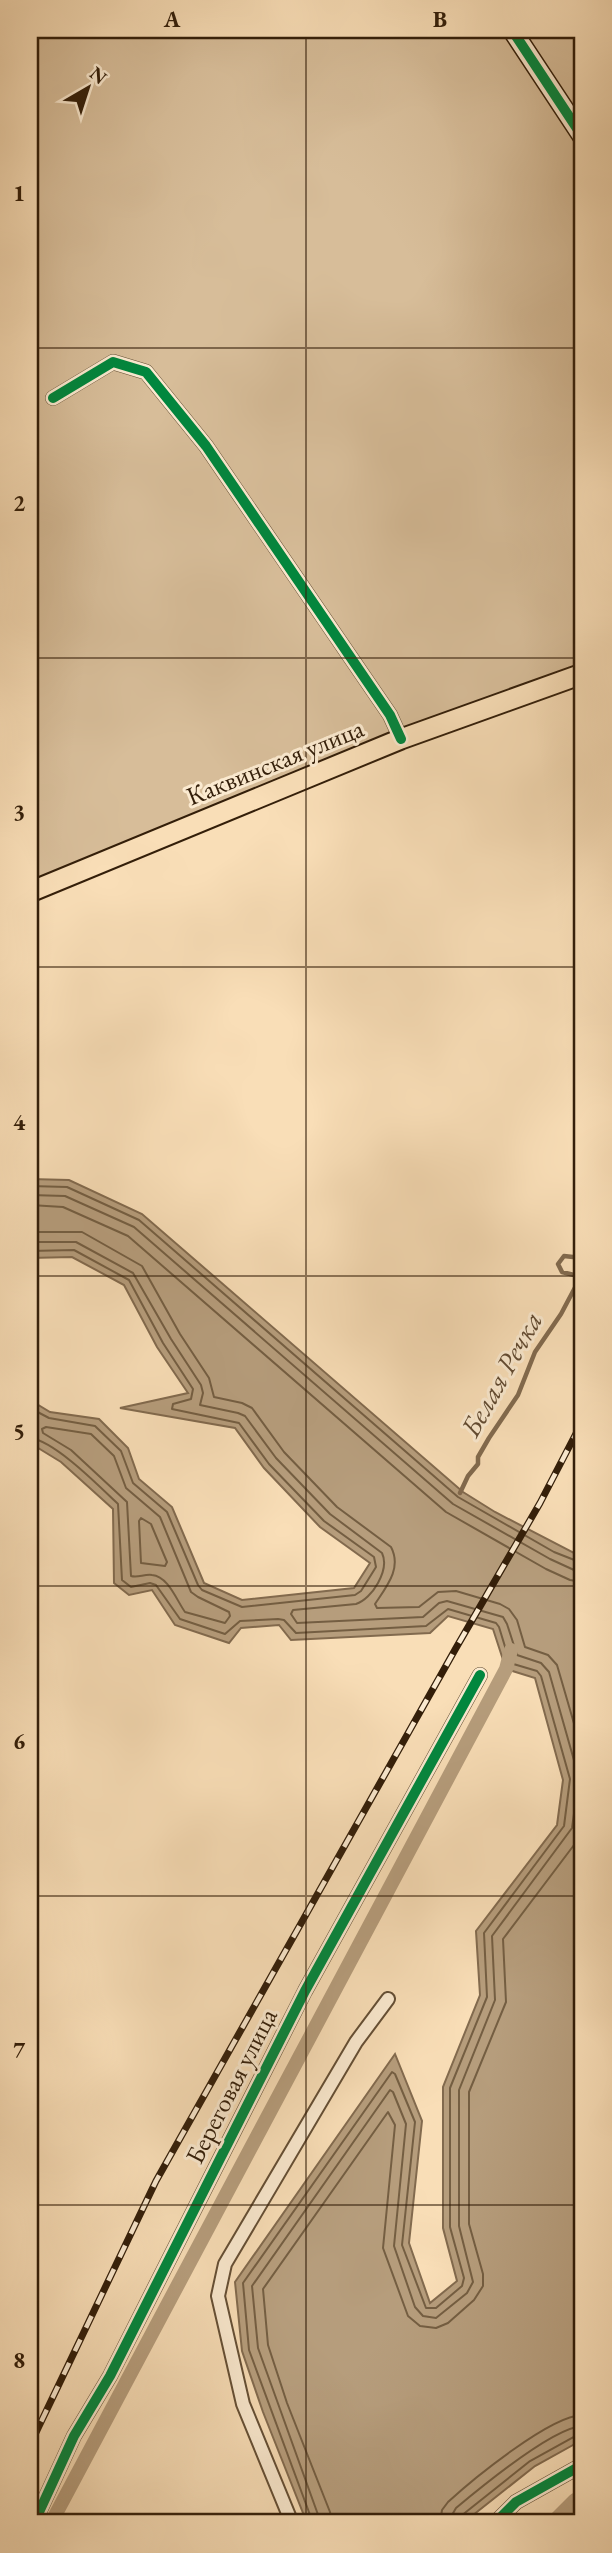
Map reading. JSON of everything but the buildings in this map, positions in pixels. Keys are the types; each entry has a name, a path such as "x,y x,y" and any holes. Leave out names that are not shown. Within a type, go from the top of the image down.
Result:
{"main road":[{"name":"Каквинская улица","path":"30,892 401,739 582,674"}],"street":[{"path":"512,30 582,136"},
{"path":"53,398 113,362 146,372 206,446 390,715 401,739"},
{"name":"Береговая улица","path":"34,2523 74,2436 110,2376 305,1991 480,1675"},
{"path":"292,2523 243,2404 218,2296 225,2264 356,2042 388,1999"},
{"path":"495,2523 516,2502 582,2465"}],"shaded area":[{"path":"30,30 582,30 582,674 30,892"}],"water":[{"path":"30,1179 69,1180 142,1214 463,1492 495,1512 582,1557 582,2440 535,2466 463,2523 307,2523 242,2351 235,2282 395,2054 422,2121 409,2243 430,2303 457,2281 443,2228 443,2087 480,1995 476,1931 557,1825 563,1780 535,1678 506,1669 493,1629 448,1616 430,1633 291,1640 279,1625 241,1628 229,1643 175,1625 152,1590 129,1595 114,1583 113,1509 61,1462 30,1443 30,1400 50,1412 99,1419 128,1448 139,1479 172,1507 204,1583 242,1600 354,1588 370,1563 320,1527 264,1468 235,1428 120,1408 188,1393 157,1347 124,1285 72,1257 30,1258"}],"waterway":[{"name":"Белая Речка","path":"460,1493 468,1476 478,1464 478,1457 489,1438 518,1395 535,1352 561,1314 579,1280 574,1275 562,1272 558,1264 564,1256 582,1258"},
{"path":"51,2523 506,1669 511,1650"},
{"path":"559,2523 578,2504"}],"railway":[{"path":"30,2445 156,2181 540,1503 582,1422"}],"cycle path":[{"path":"512,30 582,136"},
{"path":"53,398 113,362 146,372 206,446 390,715 401,739"},
{"path":"34,2523 74,2436 110,2376 305,1991 480,1675"},
{"path":"495,2523 516,2502 582,2465"}]}
